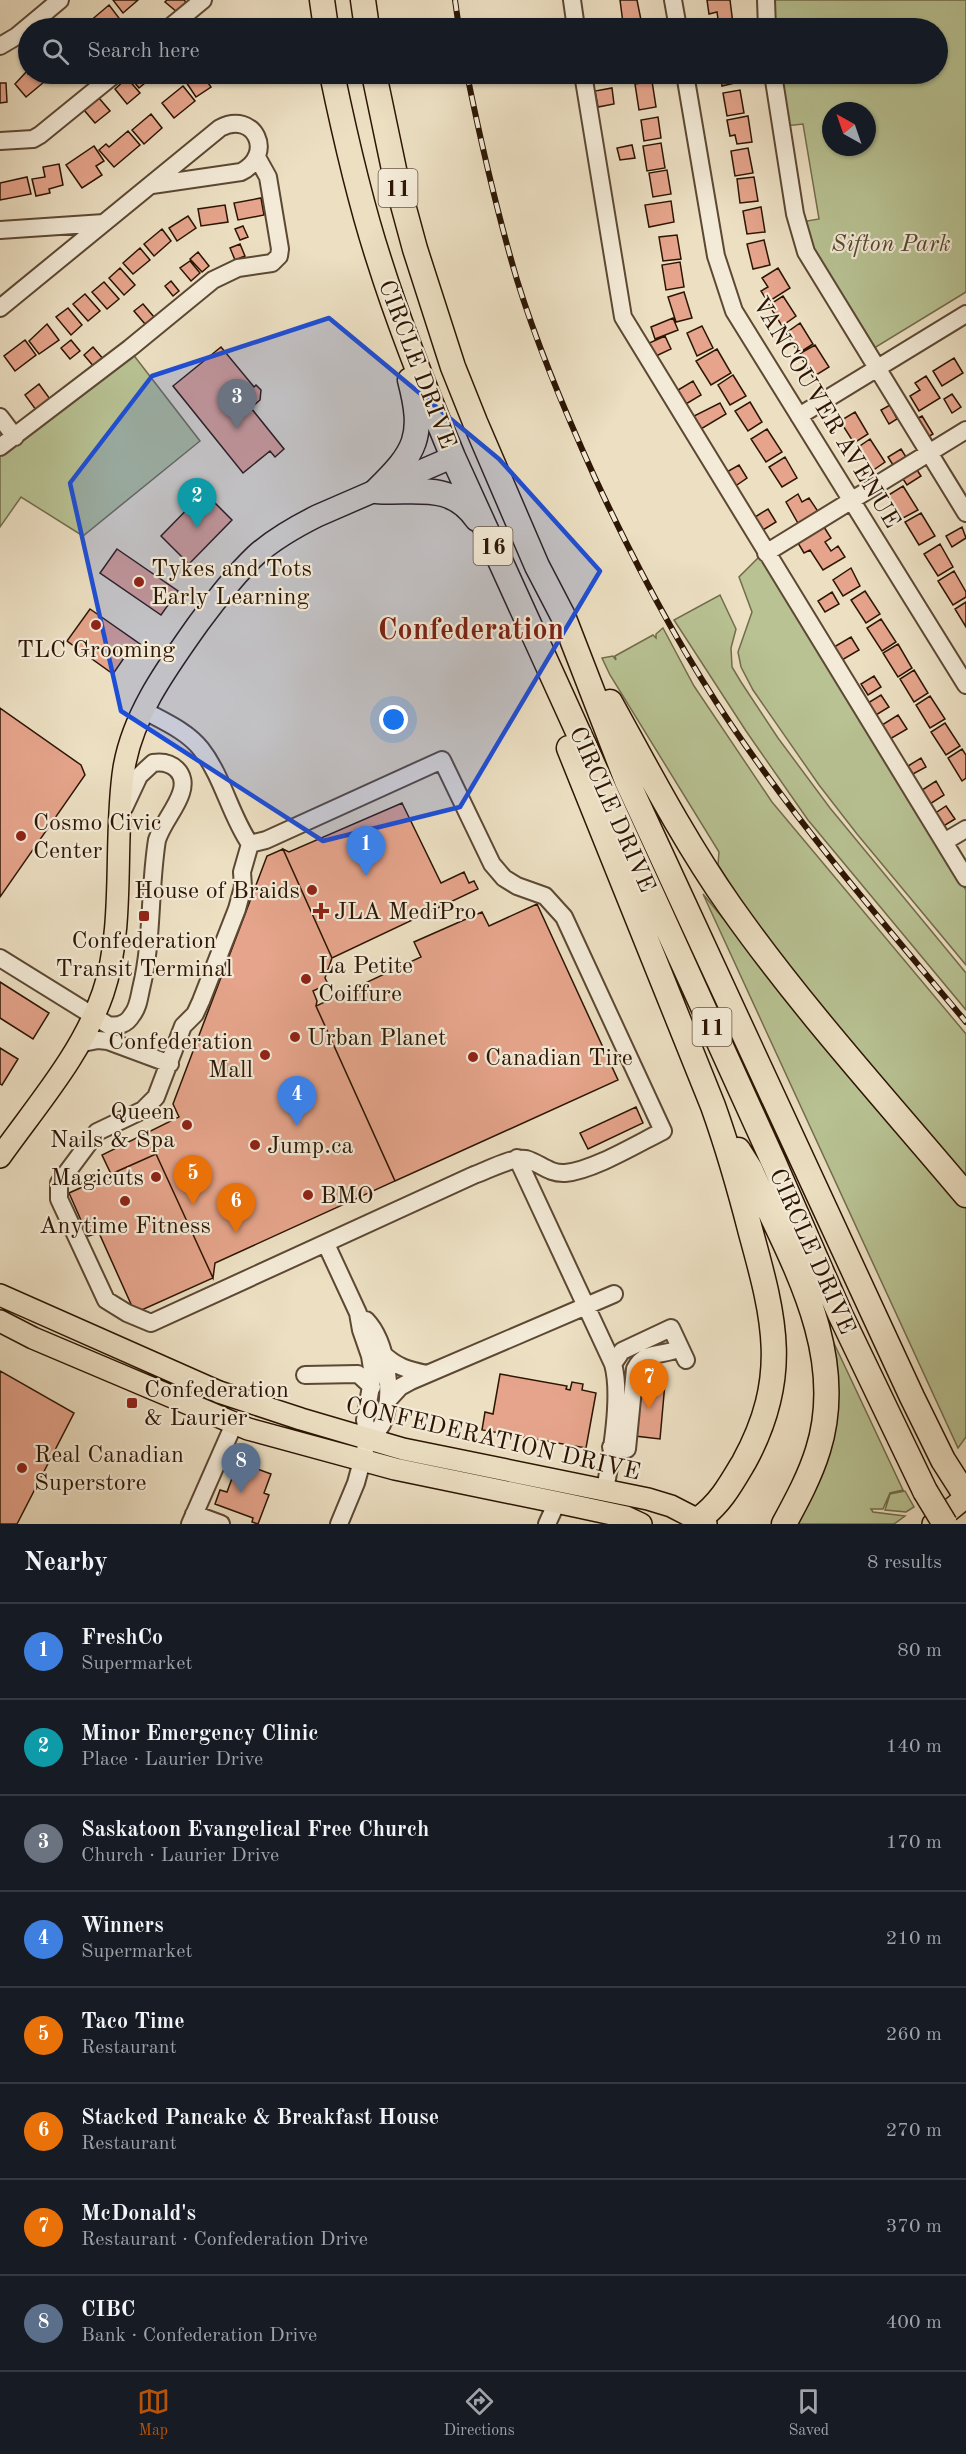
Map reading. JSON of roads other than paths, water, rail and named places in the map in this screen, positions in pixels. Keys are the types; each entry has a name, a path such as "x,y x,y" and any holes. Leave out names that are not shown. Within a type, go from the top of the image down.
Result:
{"highway":[{"path":"322,0 325,18"},
{"path":"363,0 366,18"},
{"name":"CIRCLE DRIVE","path":"334,84 348,148 387,285 423,384 453,457 774,1163 840,1314 926,1491 945,1524"},
{"name":"CIRCLE DRIVE","path":"376,84 396,179 431,300 475,422 537,566 563,616 627,781 943,1460 966,1497"},
{"path":"376,491 406,459 417,433 415,402 387,285"},
{"path":"431,300 455,416 457,440 453,457 463,459 479,472 610,759 627,781"},
{"name":"16","path":"376,491 398,493 423,490 450,495 462,503 474,516 491,542"},
{"path":"563,616 674,816 729,904 790,986 966,1195"},
{"path":"534,634 563,733 729,1150 768,1297 774,1337 774,1371 766,1414 753,1446 718,1504 703,1522"},
{"path":"713,1106 750,1169 808,1297 821,1344 826,1376 826,1411 823,1429 819,1448 804,1487 784,1524"},
{"path":"943,1460 966,1488"}],"main road":[{"path":"0,1157 78,1044 93,1017 103,992 111,953 124,769 131,741 143,710 173,660 218,597 258,554 297,526 453,457"},
{"name":"CONFEDERATION DRIVE","path":"0,1289 10,1300 219,1392 368,1439 422,1453 648,1499 671,1506 703,1522"},
{"name":"CONFEDERATION DRIVE","path":"0,1321 33,1338 234,1424 362,1461 626,1517 641,1524"},
{"path":"933,1524 966,1497"}],"street":[{"path":"38,18 60,0"},
{"path":"181,18 203,0"},
{"path":"572,0 575,18"},
{"path":"673,0 676,18"},
{"path":"766,0 767,18"},
{"path":"0,46 18,35"},
{"path":"0,141 33,139 103,84"},
{"path":"585,84 622,317 966,878"},
{"name":"VANCOUVER AVENUE","path":"687,84 716,256 734,311 966,685"},
{"path":"775,84 795,214 806,252 966,513"},
{"path":"0,447 130,348 213,280 238,268 275,261 280,249 268,177 258,159 259,149 252,132 239,122 220,128 152,185 3,301"},
{"path":"152,185 241,172 251,167 258,159"},
{"path":"0,230 104,223"},
{"path":"799,416 966,314"},
{"path":"0,417 15,436"},
{"path":"766,553 966,430"},
{"path":"143,710 174,726 201,749 241,831 250,844"},
{"path":"442,760 492,864 504,878 517,886 545,896 564,917 663,1131 584,1169 564,1173 551,1172 526,1159 517,1158 474,1175 151,1323 127,1313 106,1300 59,1199 59,1183 97,1132 130,1117 151,1103 162,1084 183,1026 195,1014 201,1001 237,909 243,887 242,872 250,844 266,840 442,760"},
{"path":"0,958 93,1017 115,1027 131,1017 136,1008 147,963 157,840 161,826 183,786 177,768 161,761 145,768 135,783 120,816"},
{"path":"944,842 966,829"},
{"path":"78,1044 108,1041 170,1064"},
{"path":"517,1158 613,1364 617,1378 619,1448"},
{"path":"326,1244 358,1313 370,1356 372,1387 365,1420 368,1439 339,1524"},
{"path":"389,1399 400,1387 614,1294"},
{"path":"358,1313 371,1326 388,1375 389,1399 383,1425 368,1439"},
{"path":"605,1490 619,1448 638,1363 654,1353 684,1358 671,1328 622,1351 613,1364"},
{"path":"382,1353 394,1364 407,1370 428,1374"},
{"path":"305,1376 358,1374 372,1387"},
{"path":"221,1524 192,1519 234,1424"},
{"path":"547,1524 556,1502"}],"railway":[{"path":"455,0 458,18"},
{"path":"469,84 503,229 534,331 584,454 642,574 694,666 759,765 845,877 966,1022"}],"place":[{"name":"Saskatoon Evangelical Free Church","path":"237,429"},
{"name":"Minor Emergency Clinic","path":"197,528"},
{"name":"Tykes and Tots Early Learning","path":"139,582"},
{"name":"TLC Grooming","path":"96,625"},
{"name":"Cosmo Civic Center","path":"21,836"},
{"name":"FreshCo","path":"366,876"},
{"name":"House of Braids","path":"312,890"},
{"name":"JLA MediPro","path":"321,911"},
{"name":"Confederation Transit Terminal","path":"144,916"},
{"name":"La Petite Coiffure","path":"306,979"},
{"name":"Urban Planet","path":"295,1037"},
{"name":"Confederation Mall","path":"265,1055"},
{"name":"Canadian Tire","path":"473,1057"},
{"name":"Queen Nails & Spa","path":"187,1125"},
{"name":"Winners","path":"297,1126"},
{"name":"Jump.ca","path":"255,1145"},
{"name":"Magicuts","path":"156,1177"},
{"name":"BMO","path":"308,1195"},
{"name":"Anytime Fitness","path":"125,1201"},
{"name":"Taco Time","path":"193,1205"},
{"name":"Stacked Pancake & Breakfast House","path":"236,1233"},
{"name":"Confederation & Laurier","path":"132,1403"},
{"name":"McDonald's","path":"649,1409"},
{"name":"Real Canadian Superstore","path":"22,1468"},
{"name":"CIBC","path":"241,1493"}],"district":[{"name":"Confederation","path":"471,629"}],"park label":[{"name":"Sifton Park","path":"891,243"}]}
